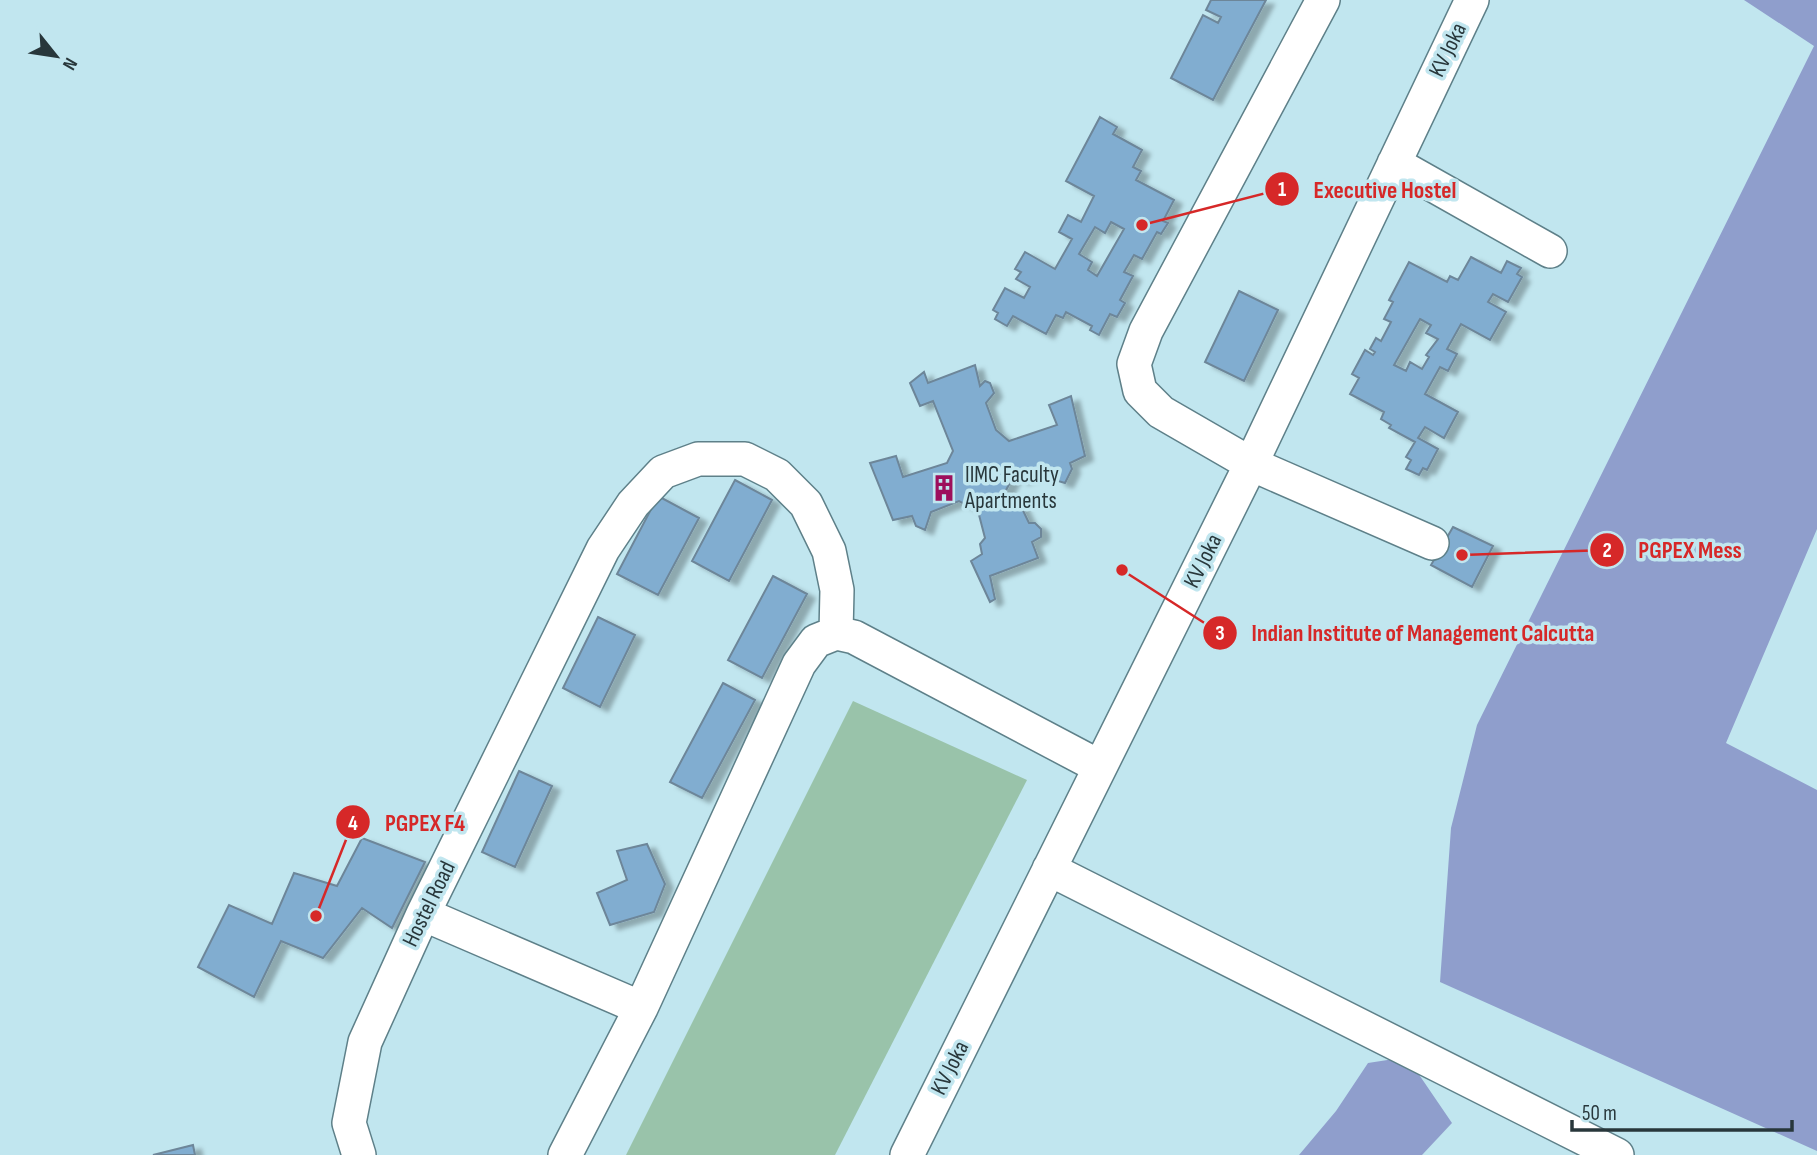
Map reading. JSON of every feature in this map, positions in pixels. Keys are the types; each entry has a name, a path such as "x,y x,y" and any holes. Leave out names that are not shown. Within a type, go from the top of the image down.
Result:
{"street":[{"path":"1324,0 1146,331 1134,364 1140,391 1161,412 1251,464 1432,543"},
{"name":"KV Joka","path":"906,1155 1251,464 1472,0"},
{"path":"1394,163 1550,250"},
{"name":"Hostel Road","path":"359,1155 349,1123 365,1042 424,914 603,550 633,504 663,472 698,459 745,460 777,475 806,504 829,551 837,590 836,634"},
{"path":"565,1155 641,1008 799,664 816,641 836,634 854,637 1100,767"},
{"path":"1049,869 1617,1155"},
{"path":"424,914 641,1008"}],"green space":[{"path":"853,701 1027,780 835,1155 626,1155"}],"water":[{"path":"1744,0 1817,0 1817,529 1726,743 1817,790 1817,1151 1440,982 1451,828 1477,725 1814,46"},
{"path":"1407,1057 1452,1123 1422,1155 1299,1155 1336,1111 1368,1063"}],"building":[{"path":"1211,0 1266,0 1213,100 1171,78 1203,15 1218,23 1221,17 1206,10"},
{"path":"1100,117 1117,127 1113,134 1142,150 1133,167 1141,171 1136,180 1174,200 1163,221 1168,223 1161,234 1157,232 1142,259 1134,255 1124,272 1133,276 1120,300 1125,303 1117,317 1110,314 1099,335 1090,330 1092,326 1066,312 1063,318 1056,315 1046,334 1013,316 1007,326 995,319 998,313 993,310 1005,288 1024,298 1030,287 1016,279 1021,272 1015,269 1025,252 1055,269 1072,239 1059,232 1068,215 1081,222 1094,196 1066,181","holes":["1111,222 1124,229 1097,276 1088,270 1092,262 1079,254 1095,227 1105,233"]},
{"path":"1471,257 1501,273 1507,261 1521,268 1517,274 1522,277 1508,302 1493,294 1488,302 1506,312 1490,340 1461,324 1447,349 1457,354 1448,371 1440,367 1425,394 1458,412 1444,438 1425,427 1418,438 1438,449 1427,470 1423,468 1419,475 1406,469 1411,460 1406,457 1415,442 1389,428 1391,425 1381,419 1384,412 1350,394 1359,378 1352,374 1365,350 1373,355 1375,352 1370,349 1376,338 1381,341 1391,322 1384,319 1393,302 1389,300 1409,262 1447,282 1450,276 1458,280","holes":["1420,319 1431,325 1426,333 1438,339 1426,355 1429,357 1422,369 1410,362 1406,371 1394,365"]},
{"path":"1239,291 1278,310 1244,381 1205,362"},
{"name":"IIMC Faculty Apartments","path":"975,365 980,386 985,381 990,383 994,393 986,403 996,430 1009,441 1057,425 1049,405 1071,396 1085,456 1070,463 1072,469 1065,483 1058,481 1053,468 1020,480 1017,469 1003,496 1015,494 1029,523 1035,523 1041,529 1041,537 1032,542 1038,558 990,576 995,599 990,602 971,561 982,554 980,544 985,538 978,511 959,501 931,512 925,530 916,526 912,516 893,520 870,463 896,456 903,477 947,463 953,451 933,401 920,406 910,383 924,372 928,383"},
{"path":"735,480 772,500 729,581 692,561"},
{"path":"658,496 699,518 658,595 617,574"},
{"path":"1453,527 1493,546 1472,587 1431,565"},
{"path":"773,576 807,594 762,678 728,660"},
{"path":"598,617 635,635 600,707 563,688"},
{"path":"723,683 755,700 702,798 670,782"},
{"path":"519,771 552,786 515,867 482,852"},
{"path":"362,838 425,862 392,928 362,908 323,958 281,941 254,997 198,967 229,905 272,924 294,873 337,886"},
{"path":"647,844 665,884 654,912 610,925 597,893 627,880 617,851"},
{"path":"193,1145 195,1155 153,1155"}],"place":[{"name":"Executive Hostel","path":"1142,225"},
{"name":"IIMC Faculty Apartments","path":"944,488"},
{"name":"PGPEX Mess","path":"1462,555"},
{"name":"Indian Institute of Management Calcutta","path":"1122,570"},
{"name":"PGPEX F4","path":"316,916"}]}
